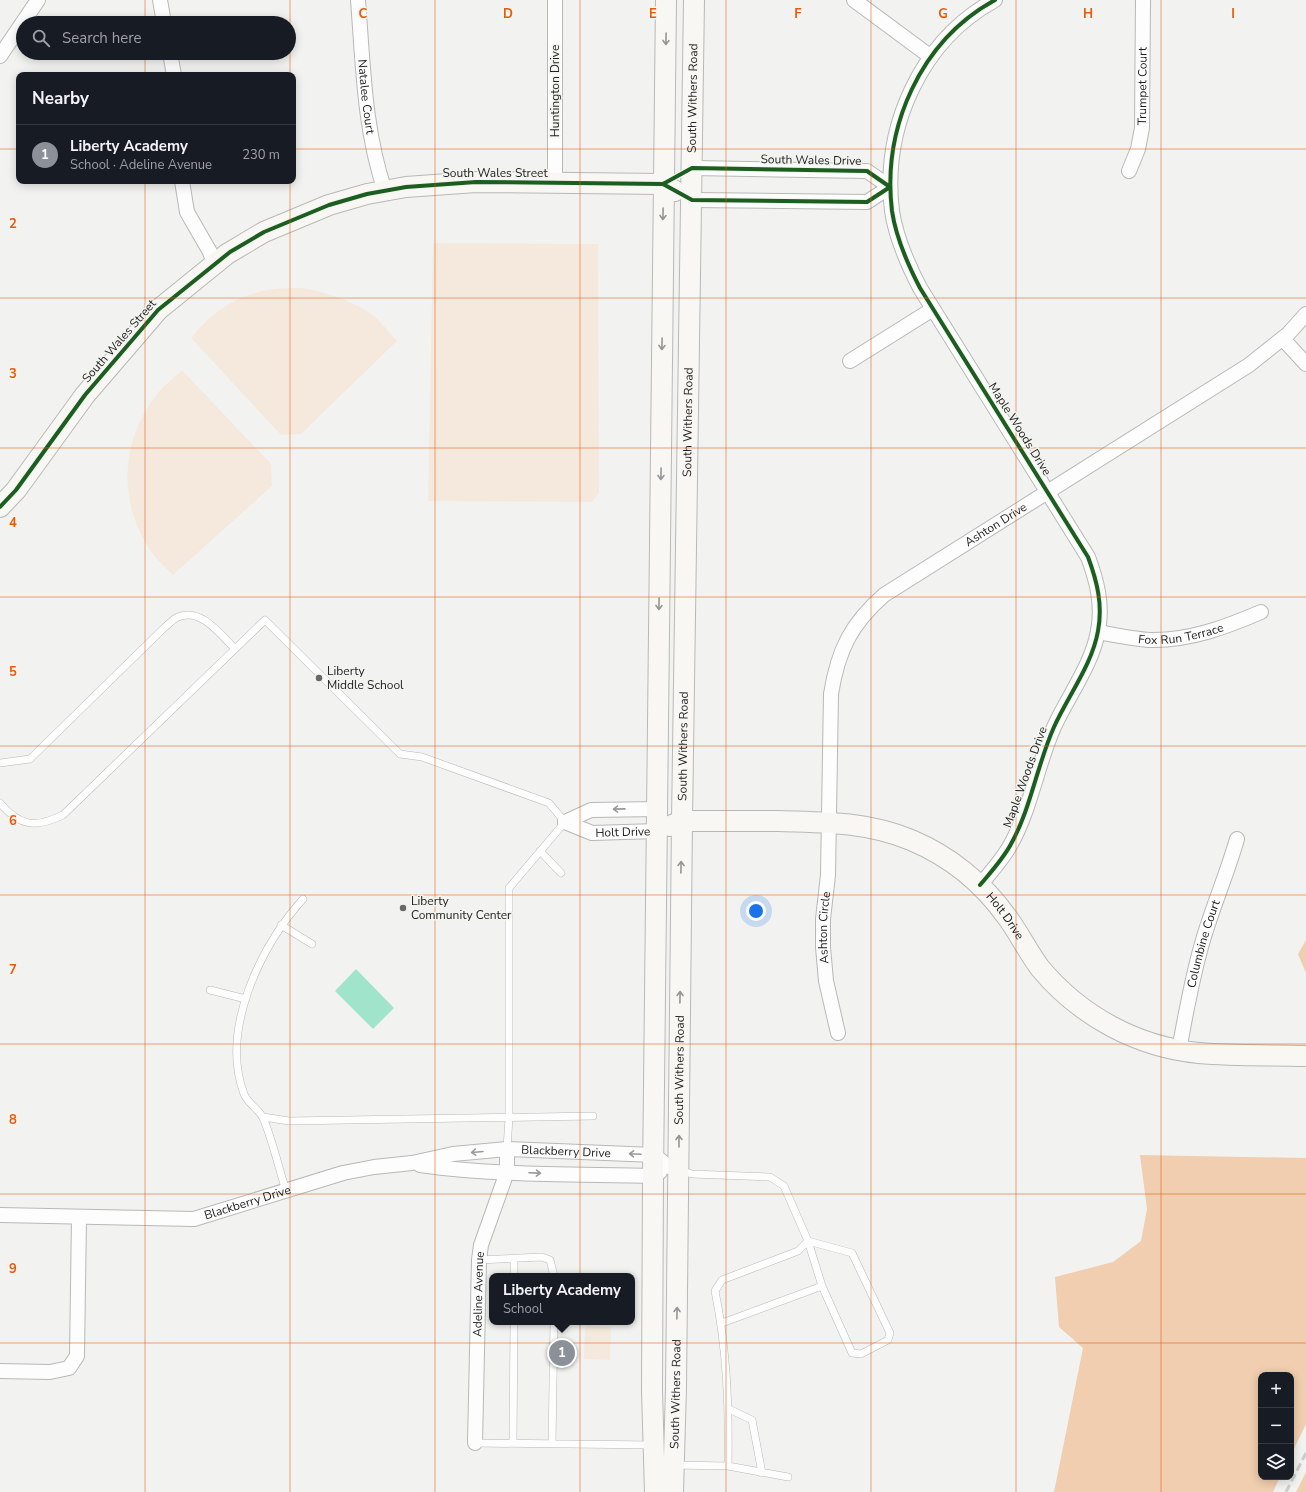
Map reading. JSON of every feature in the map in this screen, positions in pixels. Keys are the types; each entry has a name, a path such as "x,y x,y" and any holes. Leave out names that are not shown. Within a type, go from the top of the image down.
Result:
{"main road":[{"name":"South Withers Road","path":"666,0 654,1155 667,1171 674,1465 673,1492"},
{"name":"South Withers Road","path":"655,1492 652,1391 667,1171 682,821 694,0"},
{"name":"South Wales Street","path":"663,184 692,168"},
{"name":"South Wales Street","path":"0,508 16,490 85,394 118,354 158,310 230,252 264,232 293,219 329,205 385,191 445,183 555,182 663,184 692,200"},
{"name":"Holt Drive","path":"658,809 682,821"},
{"name":"Holt Drive","path":"657,832 682,821 829,822 862,825 911,840 936,852 959,867 980,885 1008,918 1040,967 1060,989 1080,1007 1103,1023 1128,1035 1154,1044 1179,1050 1200,1053 1306,1056"}],"street":[{"path":"27,16 38,0"},
{"path":"160,0 163,16"},
{"name":"Natalee Court","path":"358,0 367,106 381,179 385,191"},
{"name":"Huntington Drive","path":"555,0 555,182"},
{"path":"854,0 931,56"},
{"name":"Maple Woods Drive","path":"980,885 996,867 1011,844 1024,816 1047,742 1063,706 1086,667 1098,632 1099,598 1095,576 1088,557 909,268 899,241 893,212 890,187 892,152 897,127 905,102 916,80 931,56 962,23 995,0"},
{"name":"Trumpet Court","path":"1129,170 1138,149 1142,128 1143,0"},
{"path":"0,56 16,32"},
{"path":"171,60 173,72"},
{"name":"South Wales Drive","path":"692,168 867,171 890,187"},
{"path":"182,184 187,212 210,252 214,264"},
{"path":"692,200 867,202 890,187"},
{"path":"850,361 933,309"},
{"name":"Ashton Drive","path":"829,822 830,694 834,670 842,648 852,629 866,610 884,595 1248,365 1283,339 1306,314"},
{"path":"1283,339 1306,364"},
{"name":"Fox Run Terrace","path":"1098,632 1127,637 1167,639 1195,635 1230,626 1261,612"},
{"name":"Holt Drive","path":"566,822 591,810 658,809"},
{"name":"Holt Drive","path":"566,822 592,833 657,832"},
{"name":"Ashton Circle","path":"829,822 823,947 826,981 838,1033"},
{"name":"Columbine Court","path":"1179,1050 1192,982 1201,946 1225,880 1237,840"},
{"name":"Blackberry Drive","path":"0,1216 194,1219 343,1173 374,1167 412,1163 453,1154 507,1149 654,1155"},
{"name":"Adeline Avenue","path":"475,1443 479,1260 481,1245 507,1172 507,1149"},
{"name":"Blackberry Drive","path":"412,1163 454,1170 507,1172 667,1171"},
{"path":"0,1371 50,1372 66,1369 69,1368 76,1356 79,1217"}],"lane":[{"path":"0,763 30,759 165,627 178,617 193,615 207,622 235,649"},
{"path":"0,804 11,816 29,824 48,822 63,815 265,620 400,754 422,757 549,803 566,822 508,888 507,1149"},
{"path":"540,851 561,873"},
{"path":"286,1191 263,1117 245,1096 238,1073 237,1048 240,1023 246,999 264,952 281,925 303,899"},
{"path":"281,925 312,944"},
{"path":"210,990 246,999"},
{"path":"263,1117 289,1121 593,1116"},
{"path":"667,1171 692,1174 770,1177 784,1186 808,1242 822,1286 852,1353 861,1354 888,1340 890,1333 852,1253 808,1242"},
{"path":"728,1466 729,1409 727,1366 722,1323 715,1291 722,1280 798,1251 808,1242"},
{"path":"479,1260 542,1257 550,1260 553,1273"},
{"path":"514,1258 514,1273"},
{"path":"722,1323 822,1286"},
{"path":"513,1443 514,1325"},
{"path":"552,1444 554,1325"},
{"path":"729,1409 752,1420 762,1472"},
{"path":"475,1443 653,1445"},
{"path":"674,1465 728,1466 788,1478"}],"shaded area":[{"path":"433,243 598,244 599,493 592,502 428,501"},
{"path":"303,288 322,292 351,302 376,318 397,341 301,434 281,435 191,338 207,320 217,312 248,295 272,289"},
{"path":"182,370 271,464 272,486 173,575 152,553 141,533 133,513 128,493 128,472 130,452 136,432 145,412 157,394"},
{"path":"1306,940 1306,973 1298,954"},
{"path":"356,969 394,1008 373,1029 335,991"},
{"path":"1140,1155 1306,1158 1306,1424 1294,1449 1294,1372 1258,1372 1258,1480 1279,1480 1273,1492 1054,1492 1083,1348 1059,1327 1055,1277 1113,1262 1141,1241 1147,1209"},
{"path":"585,1326 611,1327 610,1360 584,1359"},
{"path":"1306,1472 1306,1492 1296,1492"}],"railway":[{"path":"1286,1492 1306,1453"}],"cycle path":[{"path":"980,885 1004,855 1018,830 1024,816 1048,741 1091,656 1098,631 1100,612 1098,593 1088,557 920,288 896,231 892,211 890,180 893,149 900,119 912,90 927,63 946,39 969,17 995,0"},
{"path":"0,507 16,490 85,395 158,310 230,252 264,232 329,205 367,194 406,187 476,182 663,184 692,200 867,202 890,187 867,171 692,168 663,184"}],"place":[{"name":"Liberty Middle School","path":"319,678"},
{"name":"Liberty Community Center","path":"403,908"},
{"name":"Liberty Academy","path":"562,1353"}]}
